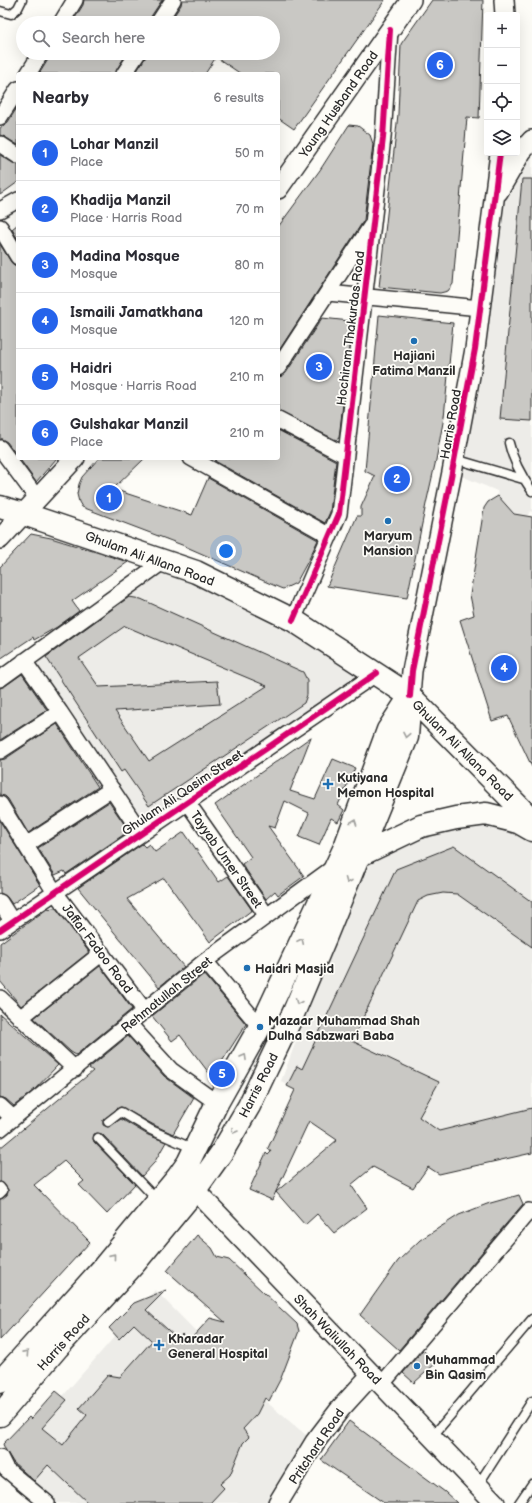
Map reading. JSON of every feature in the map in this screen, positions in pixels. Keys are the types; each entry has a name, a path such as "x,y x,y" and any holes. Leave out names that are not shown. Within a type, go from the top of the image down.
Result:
{"main road":[{"name":"Ghulam Ali Allana Road","path":"0,507 31,506 164,561 196,572 293,620 410,696 532,820"},
{"name":"Harris Road","path":"0,1382 102,1269 158,1202 187,1183 222,1152 249,1106 293,1014 407,737 410,696"},
{"name":"Harris Road","path":"0,1415 58,1347 134,1264 187,1183 195,1150 217,1103 261,1028 345,847 388,730 410,696"},
{"path":"358,856 421,826 456,818 486,814 518,822 532,830"}],"street":[{"path":"66,16 76,0"},
{"path":"163,16 173,0"},
{"name":"Young Husband Road","path":"280,186 411,0"},
{"path":"504,0 505,12"},
{"name":"Hochiram Thakurdas Road","path":"293,620 330,536 338,514 383,138 390,30"},
{"path":"29,72 37,60"},
{"path":"125,72 133,60"},
{"path":"0,117 16,92"},
{"path":"495,198 522,151 532,140"},
{"path":"0,144 16,155"},
{"name":"Harris Road","path":"410,696 412,671 455,459 475,349 500,156"},
{"path":"0,210 16,201"},
{"path":"280,365 373,222"},
{"path":"0,227 16,254"},
{"path":"328,293 480,308"},
{"path":"280,421 345,454"},
{"path":"0,448 31,506"},
{"path":"0,539 73,460"},
{"path":"195,460 330,536"},
{"path":"0,679 164,561"},
{"path":"24,662 60,712 141,833"},
{"name":"Ghulam Ali Qasim Street","path":"0,930 376,673"},
{"path":"0,751 60,712"},
{"path":"26,845 112,789"},
{"name":"Tayyab Umer Street","path":"187,802 267,916"},
{"name":"Jaffar Fadoo Road","path":"0,804 54,892 145,1011"},
{"name":"Rehmatullah Street","path":"0,1129 205,961 336,865"},
{"path":"0,902 12,921"},
{"path":"20,1018 102,953"},
{"path":"205,961 261,1028"},
{"path":"0,998 75,1069"},
{"path":"129,1024 172,1070 217,1103"},
{"path":"0,1106 13,1118"},
{"name":"Shah Waliullah Road","path":"187,1183 495,1503"},
{"path":"377,1379 531,1211"},
{"name":"Pritchard Road","path":"278,1503 316,1442 341,1408 377,1379"},
{"path":"0,1457 6,1469 47,1503"}],"lane":[{"path":"0,11 11,14 18,8 22,0"},
{"path":"509,443 513,458 523,478 532,491"},
{"path":"455,459 523,478"},
{"path":"108,1122 121,1112 151,1130 195,1150"},
{"path":"98,1138 158,1202"},
{"path":"0,1187 3,1191 0,1194"},
{"path":"432,1437 532,1319"},
{"path":"478,1485 532,1401"},
{"path":"519,1503 532,1484"}],"shaded area":[{"path":"532,141 532,512 530,511 523,524 498,496 497,491 452,472 495,198"},
{"path":"164,561 377,673 141,833 26,661"},
{"path":"456,818 532,830 532,1153 439,1174 281,1081 365,860"},
{"name":"Kharadar General Hospital","path":"155,1290 264,1400 312,1440 274,1503 49,1503 3,1465"}],"building":[{"path":"84,0 162,0 151,16 76,16 83,5"},
{"path":"182,0 385,0 294,129 280,119 280,72 238,72 220,60 280,60 280,16 174,16 181,5"},
{"path":"432,0 483,0 479,118 467,117 453,284 448,291 440,293 379,287 398,114 401,44"},
{"path":"48,60 123,60 116,72 40,72"},
{"path":"144,60 214,60 206,72 136,72"},
{"path":"16,109 16,144 0,135 0,128 8,122"},
{"path":"349,125 358,126 370,135 373,144 364,220 280,349 280,224 320,170"},
{"path":"0,155 16,164 16,183 0,195"},
{"path":"522,179 532,179 532,421 500,419"},
{"path":"16,226 16,236 12,229"},
{"path":"0,244 11,262 16,266 16,454 7,442 0,438"},
{"path":"379,315 453,323 444,417 407,598 327,586 357,516 361,516 361,507 375,476 365,471"},
{"path":"322,318 350,321 348,361 339,438 336,440 280,412 280,376 286,373"},
{"path":"280,431 336,461 330,512 325,523 215,461 280,460"},
{"path":"20,460 55,460 36,482"},
{"path":"97,460 143,460 113,489 192,515 208,478 318,540 296,583 283,589 182,545 82,507 77,494 82,477"},
{"path":"498,496 514,514 532,517 532,767 508,716 492,721 460,620 474,615 470,595 484,508 488,502"},
{"path":"31,534 51,538 128,562 72,601 79,611 57,627 34,640 33,637 0,659 0,567"},
{"path":"129,597 141,599 303,672 307,680 307,695 304,703 149,806 124,770 121,772 46,657","holes":["125,626 267,686 149,761 115,711 220,704 217,681 99,687 79,658"]},
{"path":"22,674 47,710 0,740 0,688"},
{"path":"57,724 98,787 28,833 8,799 5,796 0,795 0,760 5,759"},
{"path":"311,737 290,791 315,799 333,759 355,768 338,805 344,810 338,822 331,818 319,845 299,837 309,813 285,801 275,828 268,826 304,876 278,895 275,891 266,899 242,864 251,857 215,805"},
{"path":"109,802 129,831 66,874 64,871 55,875 38,848"},
{"path":"0,821 40,885 12,904 7,897 0,893"},
{"path":"184,832 219,882 228,876 252,910 210,942 164,878 127,899 184,967 159,987 78,888 142,844 145,847 149,844 155,852"},
{"path":"454,846 532,902 532,947 457,894 443,893 428,896 418,901 352,1041 439,1082 419,1117 439,1131 532,1108 532,1153 439,1174 428,1167 413,1188 373,1167 351,1185 367,1208 334,1233 317,1214 305,1225 276,1192 337,1140 309,1121 272,1200 249,1190 266,1153 268,1155 271,1152 268,1148 295,1090 287,1086 297,1066 302,1069 396,869"},
{"path":"56,908 89,952 21,1006 0,981 0,943 47,909"},
{"path":"100,966 132,1009 76,1055 34,1018"},
{"path":"204,974 246,1024 212,1077 180,1035 172,1041 152,1016"},
{"path":"0,1014 58,1065 34,1090 14,1106 6,1099 0,1097"},
{"path":"128,1036 164,1076 194,1098 173,1134 121,1107 103,1120 103,1125 108,1127 121,1119 148,1135 166,1142 154,1163 142,1176 102,1134 94,1134 94,1142 135,1184 107,1214 79,1185 84,1181 64,1161 34,1185 90,1242 0,1340 0,1199 7,1195 8,1190 4,1184 0,1182 0,1148 93,1071 89,1068"},
{"path":"519,1195 523,1204 399,1350 360,1315 398,1261 420,1240 459,1215 487,1204"},
{"name":"Kharadar General Hospital","path":"197,1235 212,1248 217,1257 229,1260 297,1324 299,1331 281,1378 269,1401 265,1398 257,1414 243,1429 249,1437 243,1443 230,1475 220,1484 224,1488 210,1503 88,1503 48,1465 34,1481 13,1462 3,1444 29,1417 31,1419 56,1391 67,1400 42,1428 63,1445 87,1415 79,1408 108,1375 120,1377 152,1341 134,1324 119,1339 109,1328 134,1303 166,1290 146,1310 178,1339 182,1334 189,1341 210,1318 225,1322 167,1271"},
{"name":"Muhammad Bin Qasim","path":"423,1350 436,1363 414,1383 403,1373"},
{"path":"349,1421 445,1492 457,1503 384,1503 321,1460"}],"cycle path":[{"path":"293,620 339,514 383,138 390,30"},
{"path":"410,696 412,671 475,349 500,156"},
{"path":"0,930 377,673"}],"place":[{"name":"Gulshakar Manzil","path":"440,65"},
{"name":"Hajiani Fatima Manzil","path":"414,341"},
{"name":"Madina Mosque","path":"319,367"},
{"name":"Khadija Manzil","path":"397,479"},
{"name":"Lohar Manzil","path":"109,498"},
{"name":"Maryum Mansion","path":"388,521"},
{"name":"Ismaili Jamatkhana","path":"504,668"},
{"name":"Kutiyana Memon Hospital","path":"328,784"},
{"name":"Haidri Masjid","path":"247,968"},
{"name":"Mazaar Muhammad Shah Dulha Sabzwari Baba","path":"260,1027"},
{"name":"Haidri","path":"222,1074"},
{"name":"Kharadar General Hospital","path":"159,1345"},
{"name":"Muhammad Bin Qasim","path":"417,1366"}]}
